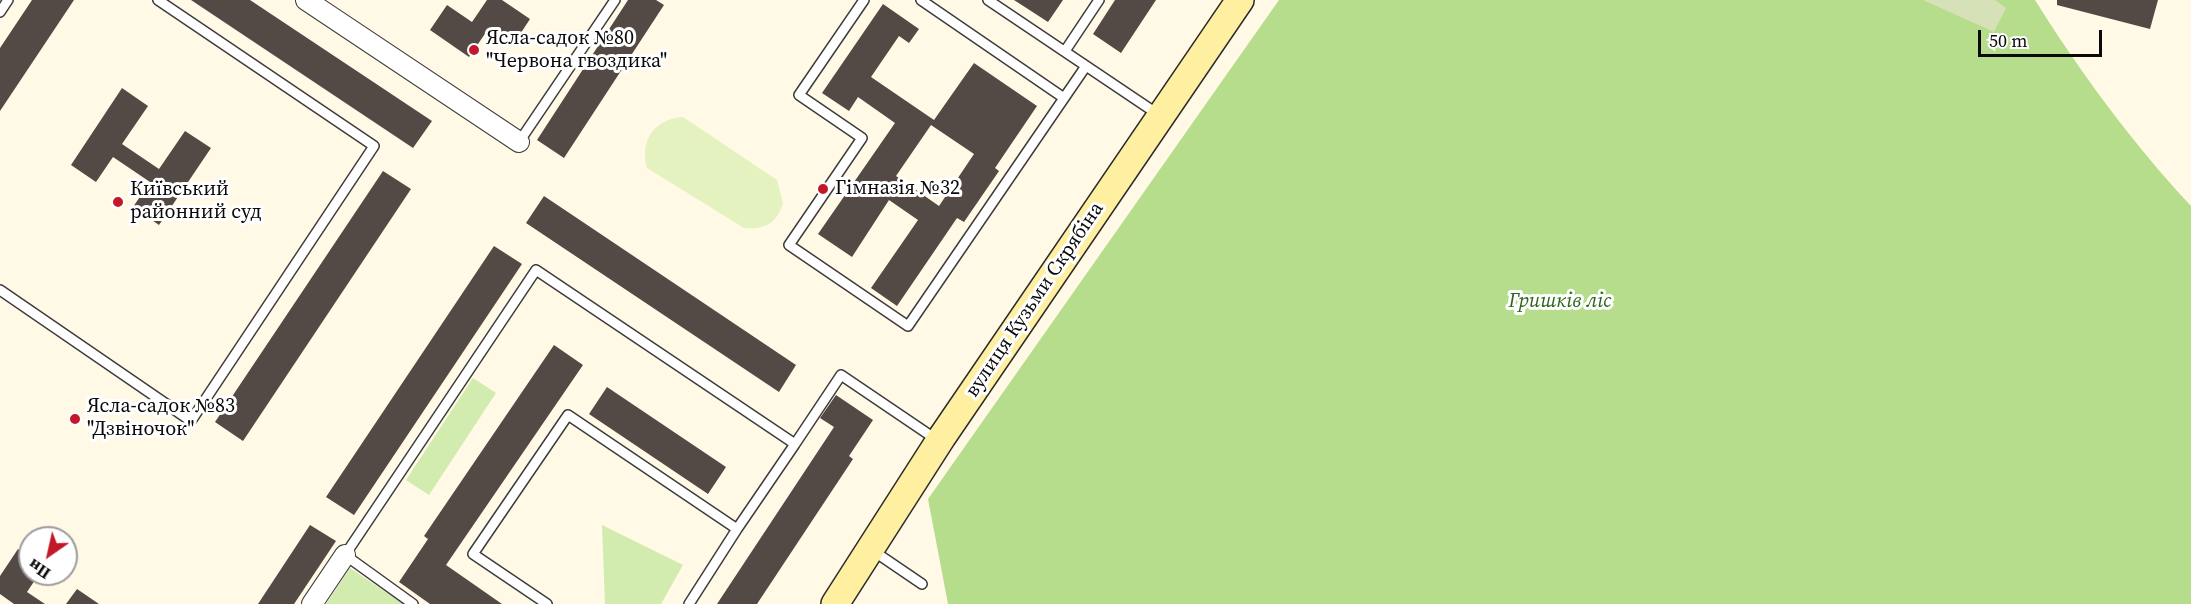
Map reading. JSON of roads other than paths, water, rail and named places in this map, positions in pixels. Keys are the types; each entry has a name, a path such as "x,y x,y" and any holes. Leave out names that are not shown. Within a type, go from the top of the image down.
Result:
{"street":[{"path":"306,0 519,142"},
{"name":"вулиця Кузьми Скрябіна","path":"835,604 940,441 1240,0"},
{"path":"312,604 345,555"}],"lane":[{"path":"0,12 8,0"},
{"path":"0,290 191,420 374,146 158,0"},
{"path":"519,142 615,0"},
{"path":"864,0 800,95 862,138 789,244 908,326 1086,66"},
{"path":"921,0 1064,98"},
{"path":"988,0 1161,116"},
{"path":"1065,51 1099,0"},
{"path":"413,604 345,555 536,270 795,444"},
{"path":"688,604 840,375 940,441"},
{"path":"548,604 474,554 568,415 737,529"},
{"path":"870,549 922,584"}],"place":[{"name":"Ясла-садок №80 \"Червона гвоздика\"","path":"474,50"},
{"name":"Гімназія №32","path":"823,189"},
{"name":"Київський районний суд","path":"118,202"},
{"name":"Ясла-садок №83 \"Дзвіночок\"","path":"75,419"}],"park label":[{"name":"Гришків ліс","path":"1560,302"}]}
